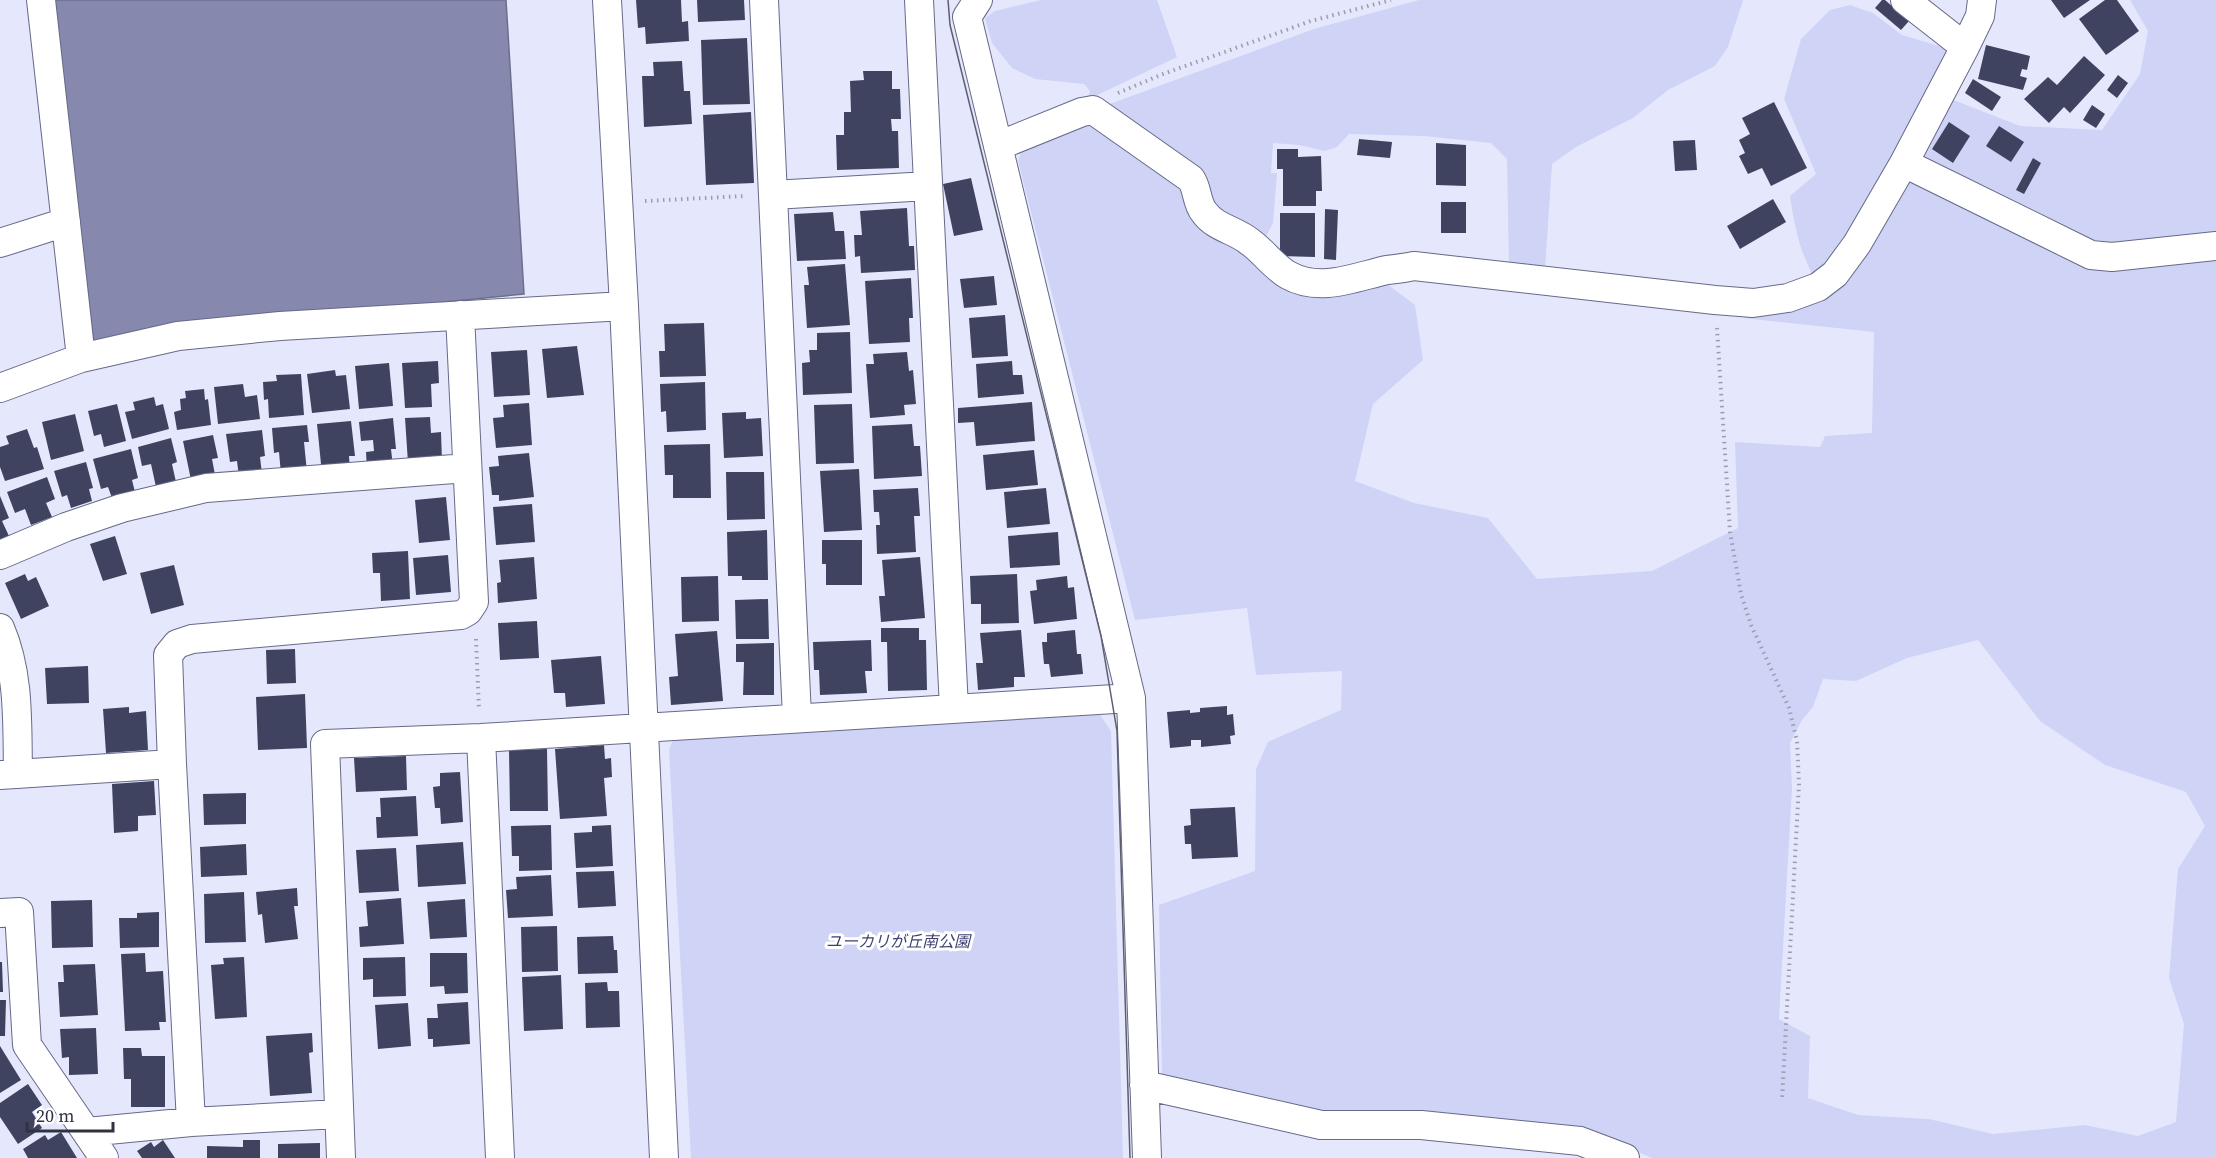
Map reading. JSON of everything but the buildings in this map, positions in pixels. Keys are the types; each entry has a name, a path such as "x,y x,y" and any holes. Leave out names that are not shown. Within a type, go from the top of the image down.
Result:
{"street":[{"path":"41,0 81,358"},
{"path":"607,0 624,306 664,1158"},
{"path":"764,0 797,717"},
{"path":"919,0 954,708"},
{"path":"978,0 967,17 1131,698 1146,1158"},
{"path":"1905,0 1965,47"},
{"path":"998,146 1082,112 1093,110 1191,179 1198,204 1214,223 1248,240 1287,275 1304,281 1340,283 1414,266 1715,300 1753,303 1788,298 1818,287 1835,274 1857,244 1904,163 1965,47 1980,16 1982,0"},
{"path":"1904,163 2091,255 2112,257 2216,246"},
{"path":"773,195 928,186"},
{"path":"0,243 66,222"},
{"path":"0,388 81,358 178,336 280,327 624,306"},
{"path":"191,1122 168,655 177,644 192,639 461,615 468,611 474,602 460,315"},
{"path":"0,555 66,527 122,508 206,488 467,468"},
{"path":"0,628 5,639 16,690 9,774 172,764"},
{"path":"341,1158 326,744 481,738 643,726 1131,698"},
{"path":"481,738 500,1158"},
{"path":"0,913 19,912 27,1046 104,1158"},
{"path":"1144,1085 1321,1125 1421,1125 1580,1141 1625,1158"},
{"path":"87,1132 191,1122 339,1114"}],"path":[{"path":"1093,110 1100,101 1163,74 1311,21 1391,0"},
{"path":"633,201 773,195"},
{"path":"1715,300 1730,532 1741,594 1751,625 1789,708 1797,741 1799,784 1782,1100"},
{"path":"474,602 481,738"}],"green space":[{"path":"1041,0 1157,0 1177,57 1087,100 1090,91 1084,84 1035,79 1012,68 992,43 985,18 995,11"},
{"path":"1419,0 1743,0 1728,47 1715,66 1668,90 1633,118 1576,147 1552,164 1545,269 1509,267 1507,159 1491,143 1424,136 1349,134 1337,147 1325,151 1299,145 1273,143 1271,173 1277,173 1273,223 1263,242 1221,218 1107,105 1314,29"},
{"path":"2130,0 2216,0 2216,1158 1652,1158 1619,1144 1325,1113 1162,1076 1159,905 1255,871 1256,769 1268,742 1341,710 1342,671 1256,675 1247,608 1135,620 1018,161 1023,147 1086,122 1185,182 1283,281 1387,284 1415,305 1423,360 1373,404 1355,481 1414,503 1488,518 1537,579 1652,571 1738,528 1735,442 1820,447 1825,436 1872,433 1874,332 1743,318 1821,291 1800,245 1790,196 1816,174 1784,99 1801,39 1830,10 1850,5 1873,13 1902,35 1946,48 1951,99 2020,126 2102,130 2140,74 2148,31","holes":["1978,640 2040,721 2105,765 2186,792 2205,826 2178,869 2169,978 2184,1024 2176,1122 2138,1136 2085,1125 1993,1134 1929,1119 1858,1115 1808,1098 1810,1036 1779,1019 1792,788 1790,743 1802,720 1813,707 1823,679 1856,681 1907,658"]},
{"name":"ユーカリが丘南公園","path":"1099,713 1111,731 1123,1158 691,1158 669,750 675,735"}],"shaded area":[{"path":"51,0 506,0 524,294 273,319 94,345"}],"tram line":[{"path":"948,0 950,25 1101,636 1117,731 1130,1158"}]}
